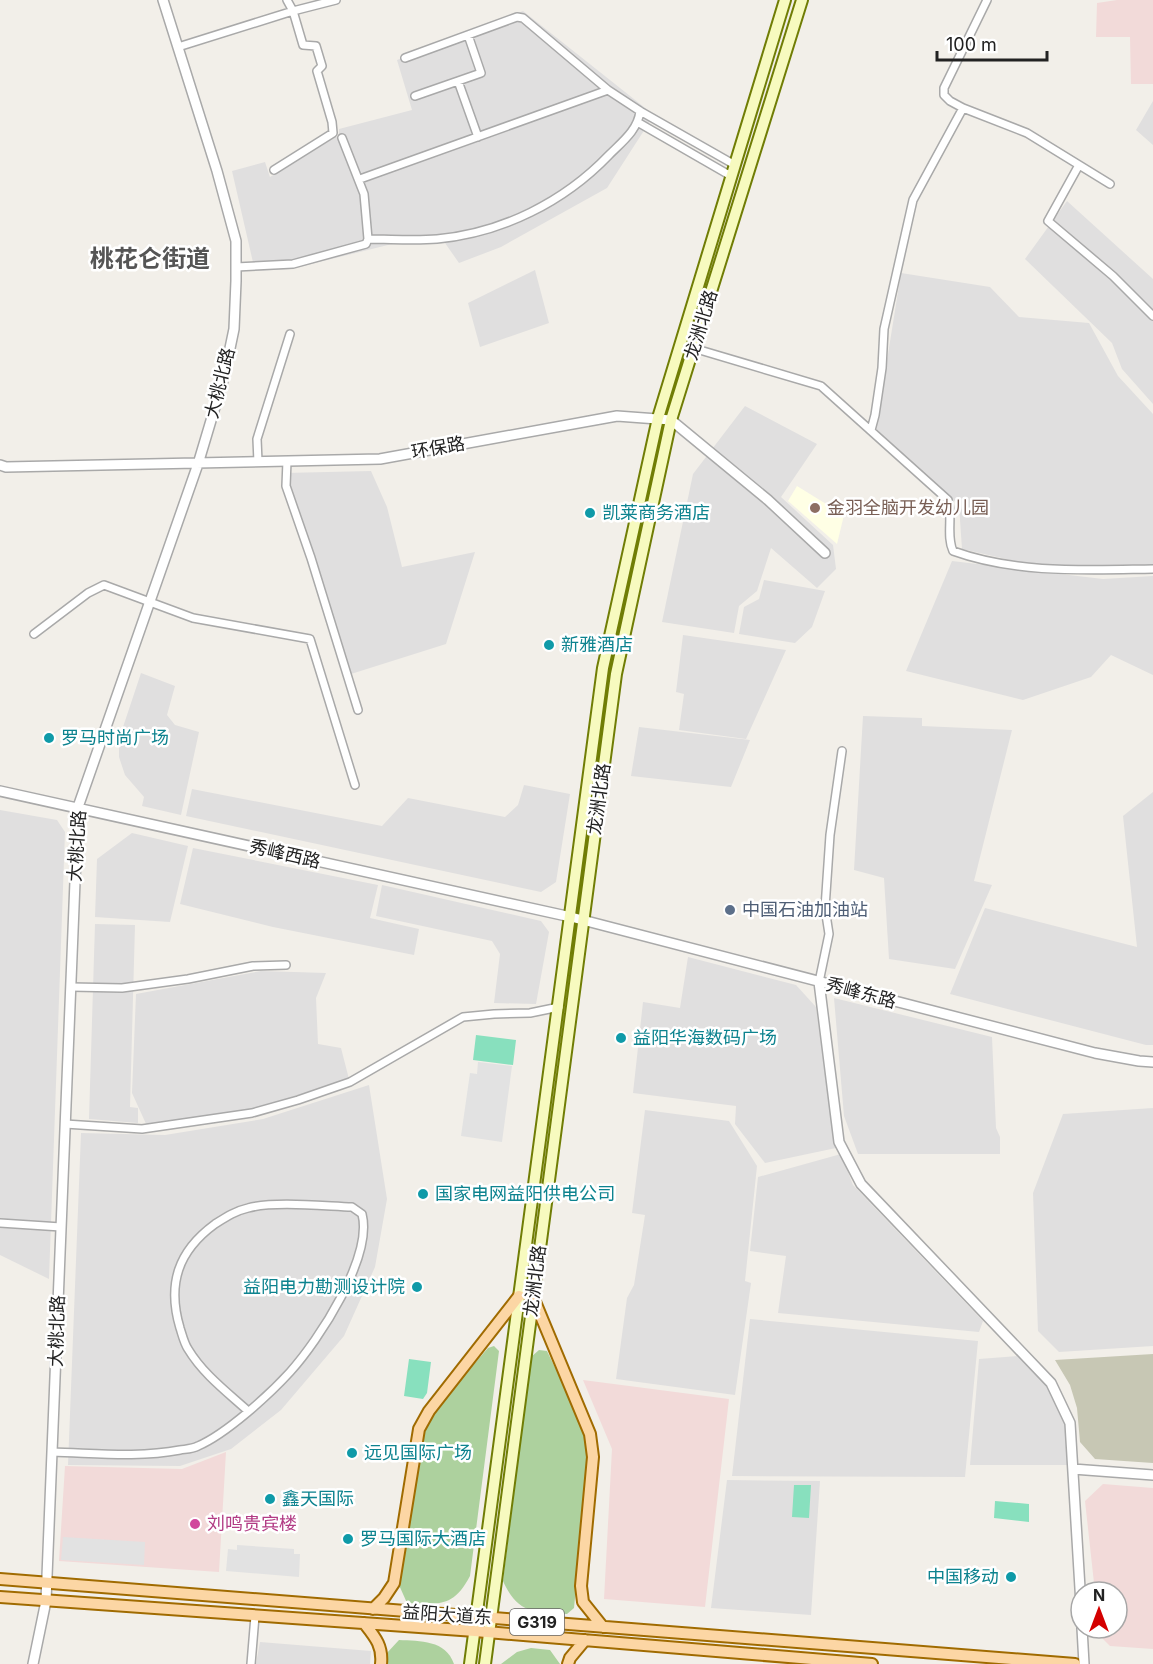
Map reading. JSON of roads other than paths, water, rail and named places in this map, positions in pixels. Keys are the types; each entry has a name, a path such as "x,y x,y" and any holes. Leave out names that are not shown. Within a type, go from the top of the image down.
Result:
{"main road":[{"name":"龙洲北路","path":"471,1664 603,668 658,418 784,0"},
{"name":"龙洲北路","path":"485,1664 616,674 671,420 802,0"},
{"path":"373,1609 394,1583 419,1429 429,1411 519,1296"},
{"path":"533,1297 590,1434 593,1457 581,1586 583,1602 603,1627"},
{"name":"益阳大道东","path":"0,1579 1075,1664"},
{"name":"G319","path":"0,1597 475,1631 872,1664"},
{"path":"364,1623 378,1642 382,1652 381,1664"},
{"path":"568,1664 570,1658 585,1640"}],"street":[{"name":"大桃北路","path":"33,1664 46,1601 47,1583 78,807 198,464 225,377 234,329 236,241 217,171 163,0"},
{"path":"274,170 333,133 317,71 322,66 316,46 303,45 293,11 287,0"},
{"path":"178,47 336,0"},
{"path":"987,0 944,88 944,95 963,108 1027,133 1110,184"},
{"path":"405,58 517,17 523,18 608,90 640,111 735,165"},
{"path":"415,96 481,73 468,35"},
{"path":"458,81 478,136"},
{"path":"360,179 608,90"},
{"path":"871,430 882,368 884,329 913,201 963,108"},
{"path":"368,239 435,239 466,235 500,226 522,217 542,207 598,166 639,123 640,111"},
{"path":"639,123 731,176"},
{"path":"236,267 292,264 366,244 368,239 364,194 342,138"},
{"path":"1079,165 1048,221 1113,276 1153,316"},
{"path":"258,462 257,439 290,334"},
{"path":"693,348 821,386 948,500 951,510 950,545 953,551 971,557 1048,570 1153,569"},
{"name":"环保路","path":"0,465 6,467 198,464 380,459 617,416 671,420"},
{"path":"671,420 768,500 825,553"},
{"path":"287,461 286,486 358,710"},
{"path":"34,634 88,593 105,585 193,618 310,639 356,784"},
{"path":"842,751 830,835 825,908 829,934 819,982 839,1142 861,1184 1051,1383 1070,1423 1080,1580"},
{"name":"秀峰西路","path":"0,791 570,917"},
{"name":"秀峰东路","path":"570,917 1095,1053 1153,1062"},
{"path":"71,987 122,988 188,979 253,966 286,965"},
{"path":"65,1124 142,1129 252,1113 350,1082 463,1017 530,1013 559,1006"},
{"path":"52,1452 154,1455 197,1447 229,1428 248,1411 290,1372 331,1317 352,1274 361,1245 365,1224 362,1214 352,1207 266,1206 249,1208 230,1214 189,1246 180,1264 174,1289 178,1320 187,1348 213,1381 248,1411"},
{"path":"0,1223 61,1227"},
{"path":"1073,1469 1153,1475"},
{"path":"251,1664 255,1616"},
{"path":"1083,1640 1084,1664"}],"place":[{"name":"金羽全脑开发幼儿园","path":"815,508"},
{"name":"凯莱商务酒店","path":"590,513"},
{"name":"新雅酒店","path":"549,645"},
{"name":"罗马时尚广场","path":"49,738"},
{"name":"中国石油加油站","path":"730,910"},
{"name":"益阳华海数码广场","path":"621,1038"},
{"name":"国家电网益阳供电公司","path":"423,1194"},
{"name":"益阳电力勘测设计院","path":"417,1287"},
{"name":"远见国际广场","path":"352,1453"},
{"name":"鑫天国际","path":"270,1499"},
{"name":"刘鸣贵宾楼","path":"195,1524"},
{"name":"罗马国际大酒店","path":"348,1539"},
{"name":"中国移动","path":"1011,1577"}],"district":[{"name":"桃花仑街道","path":"150,259"}]}
